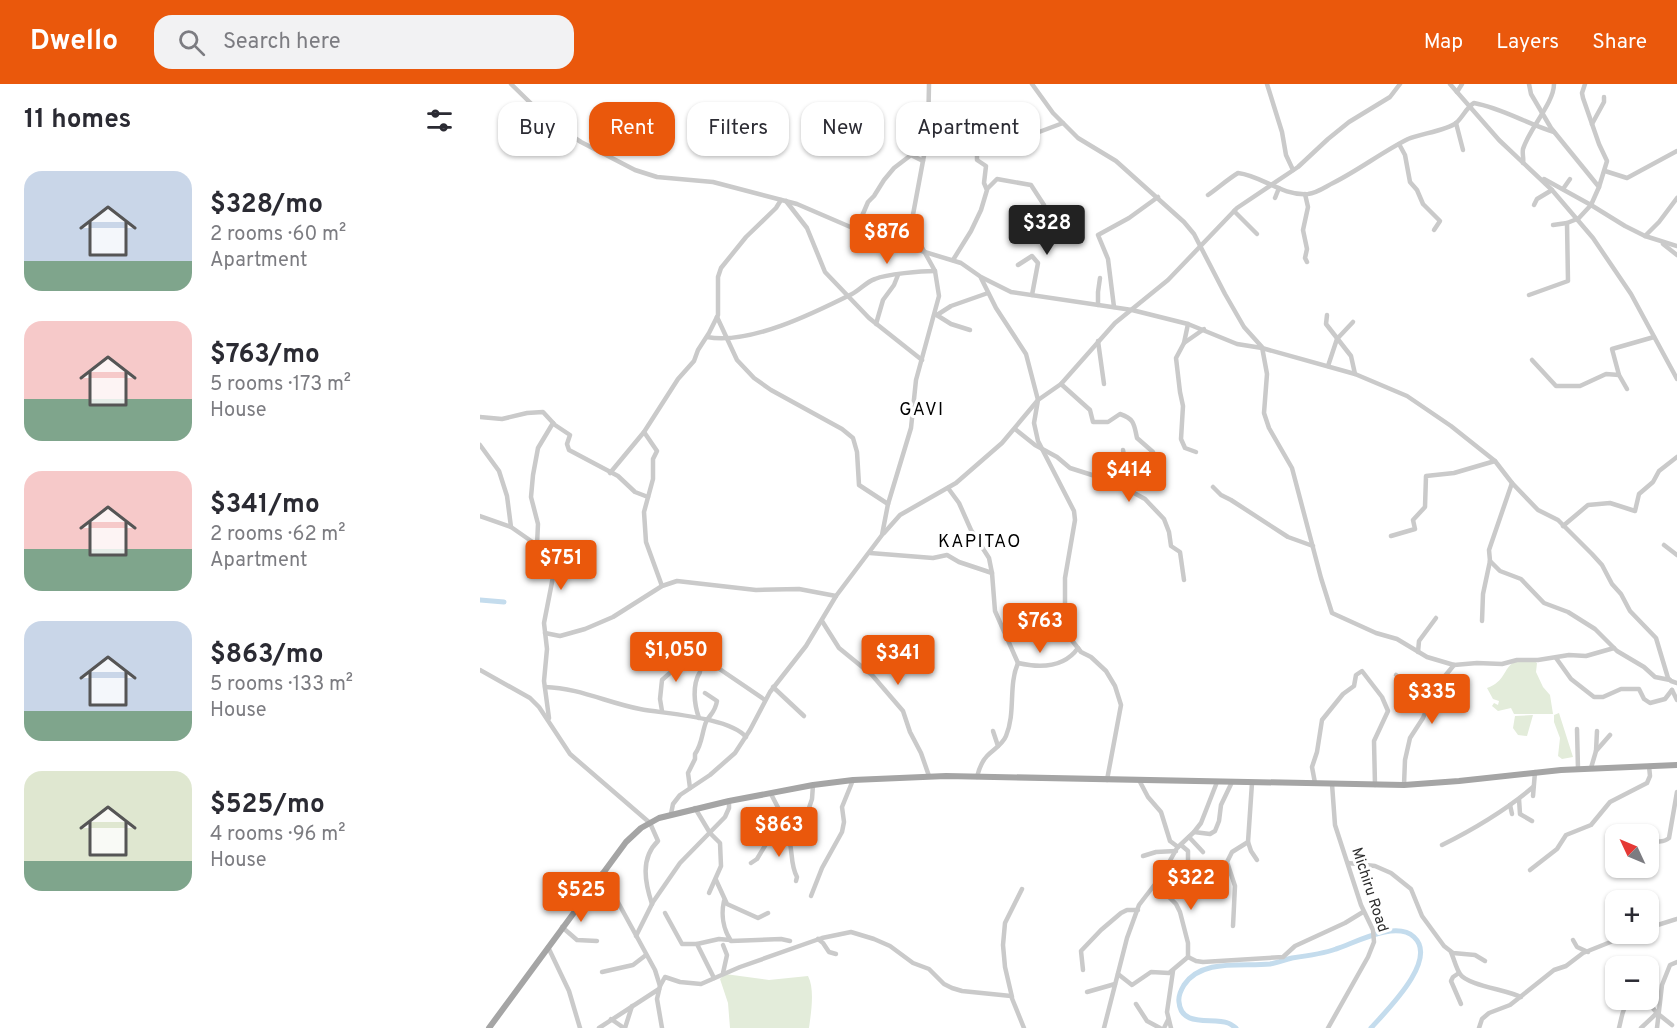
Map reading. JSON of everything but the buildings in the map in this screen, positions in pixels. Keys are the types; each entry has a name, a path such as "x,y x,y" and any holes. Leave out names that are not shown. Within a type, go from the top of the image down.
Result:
{"main road":[{"path":"489,1028 626,842 650,823 694,808 813,785 853,780 929,776 1404,785 1459,782 1535,772 1677,765"}],"street":[{"path":"511,84 550,122 631,169 657,177 713,182 784,201 822,213 856,230 968,267 981,277 1011,292 1065,302 1132,310 1188,324 1237,344 1262,348 1356,374 1412,398 1495,461 1538,510 1547,513 1563,526 1602,565 1630,611 1656,638 1673,682 1672,690 1667,698 1653,703 1647,701 1639,689 1621,688 1603,697 1594,697 1569,676 1556,658"},
{"path":"929,84 930,102"},
{"path":"1032,84 1063,123 1081,140 1116,161 1184,222 1201,246 1224,294 1244,327 1262,348 1267,374 1264,413 1269,428 1293,468 1332,613 1367,630 1396,639 1418,652 1454,665 1502,664 1517,660 1538,660 1569,655 1586,656 1614,648"},
{"path":"1267,84 1282,132 1286,155 1293,170"},
{"path":"671,814 673,804 735,753 773,687 806,646 836,596 900,515 948,488 987,457 1015,429 1038,400 1061,384 1115,323 1168,280 1234,211 1293,170 1339,129 1390,97 1400,84"},
{"path":"1450,84 1499,140 1552,190 1577,219 1618,275 1677,379"},
{"path":"1457,92 1462,84"},
{"path":"1529,84 1531,94 1554,132 1599,187"},
{"path":"1523,163 1522,152 1542,111 1554,93 1554,84"},
{"path":"1552,225 1577,219 1592,205 1608,161 1582,93 1585,84"},
{"path":"1592,124 1604,102 1604,97"},
{"path":"1208,195 1238,173 1256,177 1270,186 1305,194 1316,192 1354,173 1399,144 1456,123 1468,106 1476,103 1554,132"},
{"path":"1040,132 1063,123"},
{"path":"1456,123 1463,150"},
{"path":"1399,144 1405,155 1410,182 1417,190 1423,204 1440,221 1434,230"},
{"path":"1605,171 1628,178 1677,152"},
{"path":"856,230 868,202 891,171 911,155 923,161"},
{"path":"882,535 888,504 911,428 914,391 936,315 939,296 935,271 914,231 912,220 924,156"},
{"path":"978,156 977,160 986,166 984,183 987,189"},
{"path":"1539,177 1592,205 1625,226 1645,236 1677,246"},
{"path":"953,261 976,221 987,189 997,179 1031,184 1044,205"},
{"path":"1563,189 1570,179"},
{"path":"1275,198 1279,188"},
{"path":"1534,205 1537,199 1552,190"},
{"path":"1305,194 1307,210 1303,230 1307,262"},
{"path":"1114,307 1108,259 1098,235 1129,218 1158,197"},
{"path":"1645,236 1677,198"},
{"path":"784,201 807,228 825,272 876,324 922,360"},
{"path":"610,473 644,432 678,379 694,362 698,350 717,317 718,277 721,268 746,237 784,201"},
{"path":"1234,211 1257,234"},
{"path":"1529,295 1568,280 1567,223"},
{"path":"1659,241 1677,255"},
{"path":"1018,265 1032,256 1038,263 1032,295"},
{"path":"707,337 743,336 777,327 825,308 876,278 935,271"},
{"path":"876,324 883,300 898,275"},
{"path":"981,277 996,308 1026,354 1038,400 1035,423 1041,449 1074,511 1075,520 1065,578 1065,607 1069,625 1067,634 1080,650 1106,671 1115,686 1121,705 1107,780"},
{"path":"1098,305 1100,279"},
{"path":"936,315 951,306 988,292"},
{"path":"936,315 951,324 970,330"},
{"path":"1327,315 1326,324 1351,356 1356,374"},
{"path":"717,317 737,360 758,381 850,435 855,442 859,485 888,504"},
{"path":"1328,366 1337,339 1353,322"},
{"path":"1188,324 1184,343 1176,358 1183,406 1181,439 1185,448 1196,452"},
{"path":"1184,343 1204,329"},
{"path":"1627,389 1619,375 1612,349 1654,337"},
{"path":"1098,341 1104,384"},
{"path":"1532,360 1557,386 1580,386 1606,374 1619,375"},
{"path":"1061,384 1090,410 1093,422 1108,422 1120,414 1129,419 1137,427 1137,438 1153,452"},
{"path":"480,417 502,419 543,412 553,423 570,435 567,444 569,450 622,479 635,492 648,497"},
{"path":"537,545 538,524 531,497 533,476 538,448 553,423"},
{"path":"1015,429 1074,470 1114,482 1145,499 1159,511 1167,526 1172,547 1180,552 1184,580"},
{"path":"644,432 657,451 653,459 653,479 644,512 645,536 662,586"},
{"path":"480,445 499,471 507,496 511,527"},
{"path":"1114,482 1126,466 1123,450"},
{"path":"1563,526 1586,506 1592,504 1610,503 1635,511 1639,494 1653,482 1659,471 1677,457"},
{"path":"1391,536 1415,529 1413,520 1425,507 1426,476 1454,473 1495,461"},
{"path":"1482,621 1483,594 1490,561 1489,550 1512,483"},
{"path":"1213,487 1223,497 1232,500 1288,537 1313,546"},
{"path":"948,488 959,503 971,530 986,551 992,573 993,600 997,619 1018,663 1011,694 1011,719 1006,736 983,761 976,777"},
{"path":"480,516 511,527 537,545 551,559 553,572 544,633 547,649 544,675 549,721"},
{"path":"1664,545 1677,555"},
{"path":"870,553 933,558 947,555 958,562 992,573"},
{"path":"1490,561 1500,571 1520,578 1544,603 1571,614 1604,635 1614,648 1644,667 1655,677 1673,682"},
{"path":"544,633 565,635 595,625 613,617 662,586 682,581 756,590 799,589 836,596"},
{"path":"1418,652 1419,641 1436,618"},
{"path":"822,621 839,648 872,675 903,711 929,776"},
{"path":"1018,663 1053,665 1080,650"},
{"path":"699,655 765,700"},
{"path":"662,711 661,686 663,679 671,672 671,660"},
{"path":"1404,785 1408,742 1424,718 1437,686 1454,665"},
{"path":"480,670 530,698 539,706 570,754 650,823 658,841 649,856 645,870 652,904"},
{"path":"1315,783 1312,767 1323,718 1343,694 1354,686 1356,675 1362,671 1382,697 1388,711 1374,741 1375,785"},
{"path":"699,718 695,704 696,681 700,672"},
{"path":"1396,675 1430,700"},
{"path":"545,687 593,695 641,709 699,718 734,727 746,736"},
{"path":"773,687 804,716"},
{"path":"1672,690 1677,700"},
{"path":"690,788 688,773 694,763 707,720 715,711 717,702 705,693"},
{"path":"1577,729 1578,769"},
{"path":"993,730 998,746"},
{"path":"1591,768 1596,751 1597,732"},
{"path":"1596,751 1610,735"},
{"path":"1530,870 1557,849 1564,836 1591,825 1607,804 1647,783 1650,776 1649,766"},
{"path":"1533,796 1535,772"},
{"path":"812,896 822,868 842,832 844,818 842,807 853,780"},
{"path":"1139,780 1148,797 1160,810 1170,842 1178,848"},
{"path":"1104,1028 1127,938 1141,902 1162,875 1178,848 1194,832 1202,819 1217,782"},
{"path":"1194,832 1210,834 1215,831 1221,805 1232,782"},
{"path":"1252,783 1248,842 1257,860"},
{"name":"Michiru Road","path":"1328,1028 1365,964 1374,942 1373,930 1363,912 1335,825 1332,784"},
{"path":"811,829 808,809 812,799 813,785"},
{"path":"1443,845 1510,805 1533,786"},
{"path":"1659,842 1664,842 1669,838 1677,792"},
{"path":"771,794 785,821 790,841 790,862 797,877 796,881"},
{"path":"1518,799 1520,814 1532,821"},
{"path":"636,936 652,904 687,854 725,817 729,801"},
{"path":"1510,805 1512,814"},
{"path":"694,808 710,833 720,843 722,863 709,893"},
{"path":"751,863 757,859 766,844 786,830"},
{"path":"1189,837 1203,852"},
{"path":"1233,926 1235,886 1227,862 1232,853 1248,842"},
{"path":"1143,856 1178,848 1188,850 1188,860"},
{"path":"1348,863 1384,868 1411,889 1428,927 1440,943 1451,952 1459,973 1466,980 1489,989 1505,990 1521,997"},
{"path":"602,873 655,970 660,987 658,1011 662,1028"},
{"path":"1118,974 1132,985 1151,972 1169,973 1173,971 1188,957 1188,943 1180,912 1176,904 1165,893 1162,875"},
{"path":"716,880 724,901 724,923 730,940"},
{"path":"1022,889 1005,923 1003,945 1012,997 1024,1028"},
{"path":"724,901 731,907 758,918 768,913"},
{"path":"1083,970 1081,959 1083,948 1116,916 1127,910 1138,910"},
{"path":"1188,957 1203,962 1283,957 1295,946 1350,921 1363,912"},
{"path":"1659,925 1676,920 1677,912"},
{"path":"665,913 681,943 697,944 719,939 790,941"},
{"path":"562,927 577,940 597,941"},
{"path":"599,1028 660,987 665,977 695,984 818,939 847,932 861,934 890,946 913,963 929,969 951,988 1012,997"},
{"path":"818,939 829,952 836,954"},
{"path":"1573,940 1577,947 1588,952"},
{"path":"697,944 714,978"},
{"path":"1479,1028 1482,1020 1489,1013 1506,1007 1550,973 1607,944"},
{"path":"723,945 727,955 723,973"},
{"path":"548,947 569,991 580,1028"},
{"path":"1451,952 1475,955 1485,961"},
{"path":"602,972 633,965 646,955"},
{"path":"1658,1028 1658,1013 1666,971 1670,965 1677,962"},
{"path":"1171,1028 1167,1012 1173,971"},
{"path":"1459,973 1451,981 1461,1004"},
{"path":"1087,992 1115,984"},
{"path":"1619,1028 1625,1004 1631,1000 1645,999 1672,1025"},
{"path":"1136,1004 1147,1021 1162,1028 1168,1020"},
{"path":"611,1019 625,1028 632,1006"},
{"path":"1641,1028 1658,1013"}],"green space":[{"path":"1515,661 1537,663 1536,672 1543,687 1550,695 1553,714 1514,714 1511,708 1498,711 1492,706 1494,703 1498,705 1499,701 1493,699 1487,688 1498,682"},
{"path":"1559,713 1573,757 1562,759 1558,756 1560,738 1554,715"},
{"path":"1533,715 1527,736 1518,735 1513,728 1515,716"},
{"path":"725,974 769,980 808,976 812,994 809,1028 730,1028 728,1003 720,979"}],"waterway":[{"path":"480,600 504,602"},
{"path":"1236,1028 1221,1021 1198,1020 1185,1015 1181,1010 1179,998 1184,985 1192,976 1212,967 1273,964 1331,951 1375,934 1406,932 1414,937 1420,947 1420,959 1398,998 1371,1028"}],"district":[{"name":"GAVI","path":"922,410"},
{"name":"KAPITAO","path":"980,542"}]}
